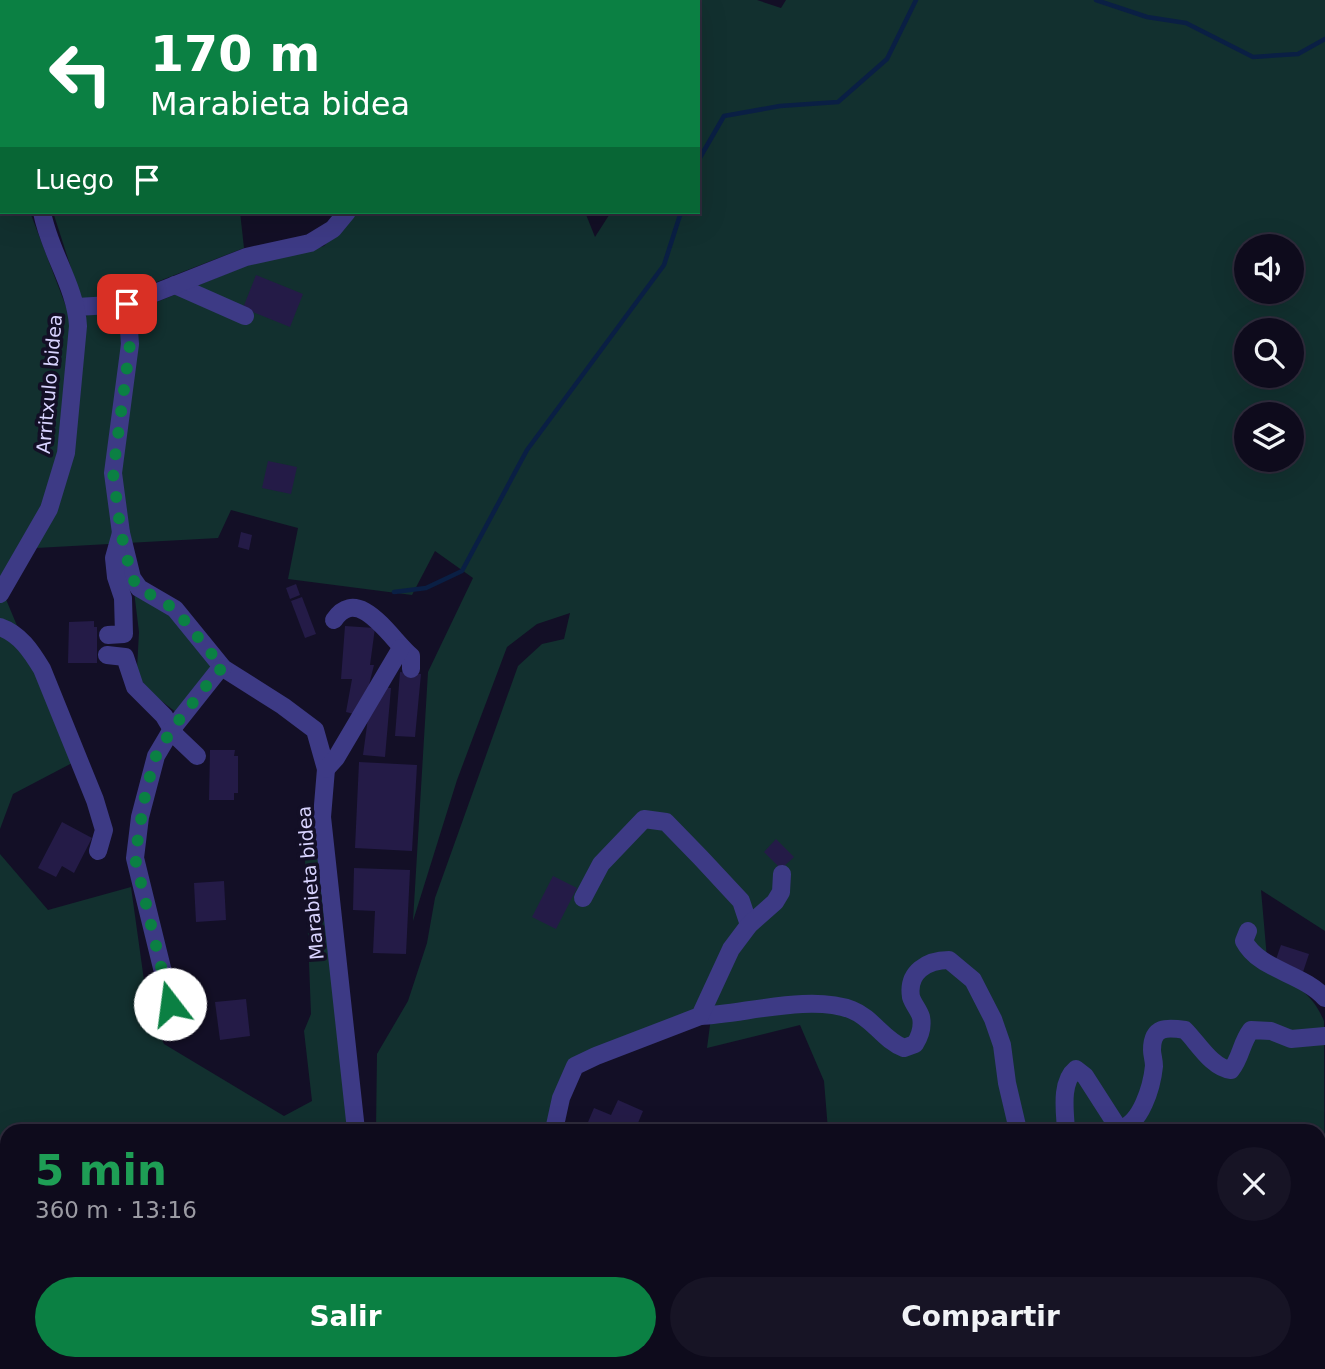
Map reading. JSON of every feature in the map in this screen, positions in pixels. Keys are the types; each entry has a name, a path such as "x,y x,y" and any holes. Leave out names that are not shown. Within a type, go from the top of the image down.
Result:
{"street":[{"name":"Arritxulo bidea","path":"0,594 49,509 66,453 78,326 77,307 42,214"},
{"path":"77,307 127,304 246,257 310,243 333,229 345,214"},
{"path":"175,285 245,316"},
{"name":"Marabieta bidea","path":"127,304 130,344 113,473 121,533 132,578 139,588 175,609 223,668 315,730 326,769 322,817 355,1124"},
{"path":"108,635 124,634 123,598 116,577 114,558 121,533"},
{"path":"334,620 345,608 355,606 364,611 394,636 401,648 411,656 411,669"},
{"path":"0,626 16,635 42,669 95,800 104,830 98,851"},
{"path":"326,769 336,758 401,648"},
{"path":"107,655 125,657 135,687 164,716 172,729 197,756"},
{"path":"176,1025 135,858 142,808 156,756 172,729 223,668"},
{"path":"583,898 601,864 644,818 666,822 741,901 749,925"},
{"path":"700,1016 731,949 749,925 775,902 780,892 782,874"},
{"path":"1248,931 1244,941 1250,953 1295,976 1325,998"},
{"path":"555,1124 561,1098 575,1066 700,1016 793,1005 836,1005 854,1010 866,1018 894,1044 904,1048 915,1044 920,1034 921,1017 912,999 911,983 918,970 935,960 949,960 973,980 989,1009 1002,1045 1017,1124"},
{"path":"1130,1124 1146,1096 1154,1064 1152,1042 1156,1032 1163,1028 1185,1030 1212,1060 1224,1069 1231,1070 1251,1030 1271,1031 1291,1039 1325,1035"},
{"path":"1066,1124 1064,1105 1068,1083 1070,1074 1076,1069 1090,1084 1116,1124"}],"green space":[{"path":"700,0 757,0 781,8 786,0 1325,0 1325,931 1261,890 1268,970 1308,996 1324,1021 1324,1124 828,1124 824,1081 800,1025 707,1048 712,1010 582,1054 551,1124 376,1124 377,1054 408,1001 427,943 435,898 518,666 542,644 564,639 570,613 537,624 507,647 457,780 413,921 428,672 473,578 435,551 412,595 288,579 298,528 231,510 218,538 18,549 0,585 0,214 31,214 70,317 137,310 248,265 324,246 351,214 586,214 595,237 610,214 700,214"},
{"path":"54,214 240,214 244,248 126,294 81,299"},
{"path":"0,585 74,762 13,794 0,829"},
{"path":"134,591 174,616 214,668 177,713 150,692 137,669 139,632"},
{"path":"317,823 350,1124 0,1124 0,854 48,910 131,887 148,1009 164,1044 284,1116 312,1101 304,1031 311,1014 304,833"}],"building":[{"path":"256,275 303,294 290,327 243,308"},
{"path":"268,461 297,467 291,494 262,488"},
{"path":"241,532 252,535 249,550 238,547"},
{"path":"296,584 300,595 290,599 286,588"},
{"path":"302,597 316,634 305,638 291,601"},
{"path":"94,621 94,627 97,627 97,663 68,663 69,622"},
{"path":"345,626 375,628 370,665 374,665 366,697 358,715 346,712 352,679 341,679"},
{"path":"400,672 421,674 415,737 395,736"},
{"path":"380,687 391,688 385,757 363,755 368,718"},
{"path":"210,750 235,750 234,756 238,756 238,793 234,793 234,800 209,800"},
{"path":"359,762 417,765 412,851 355,848"},
{"path":"62,822 92,838 74,873 62,866 56,877 38,868"},
{"path":"776,839 794,857 781,869 764,852"},
{"path":"354,868 410,870 406,954 373,953 375,911 353,910"},
{"path":"553,876 577,888 556,929 532,917"},
{"path":"224,881 226,920 196,922 194,883"},
{"path":"1281,945 1309,954 1303,972 1275,962"},
{"path":"246,999 250,1036 220,1040 215,1002"},
{"path":"618,1100 643,1111 638,1124 587,1124 594,1108 611,1115"}],"waterway":[{"path":"700,158 724,116 780,106 838,102 887,59 916,0"},
{"path":"1096,0 1147,17 1186,23 1253,57 1298,54 1325,39"},
{"path":"394,592 426,588 462,571 527,450 664,265 680,214"}],"route":[{"path":"127,304 130,344 113,473 121,533 132,578 139,588 175,609 223,668 184,713 156,756 141,817 135,858 170,1004"}]}
